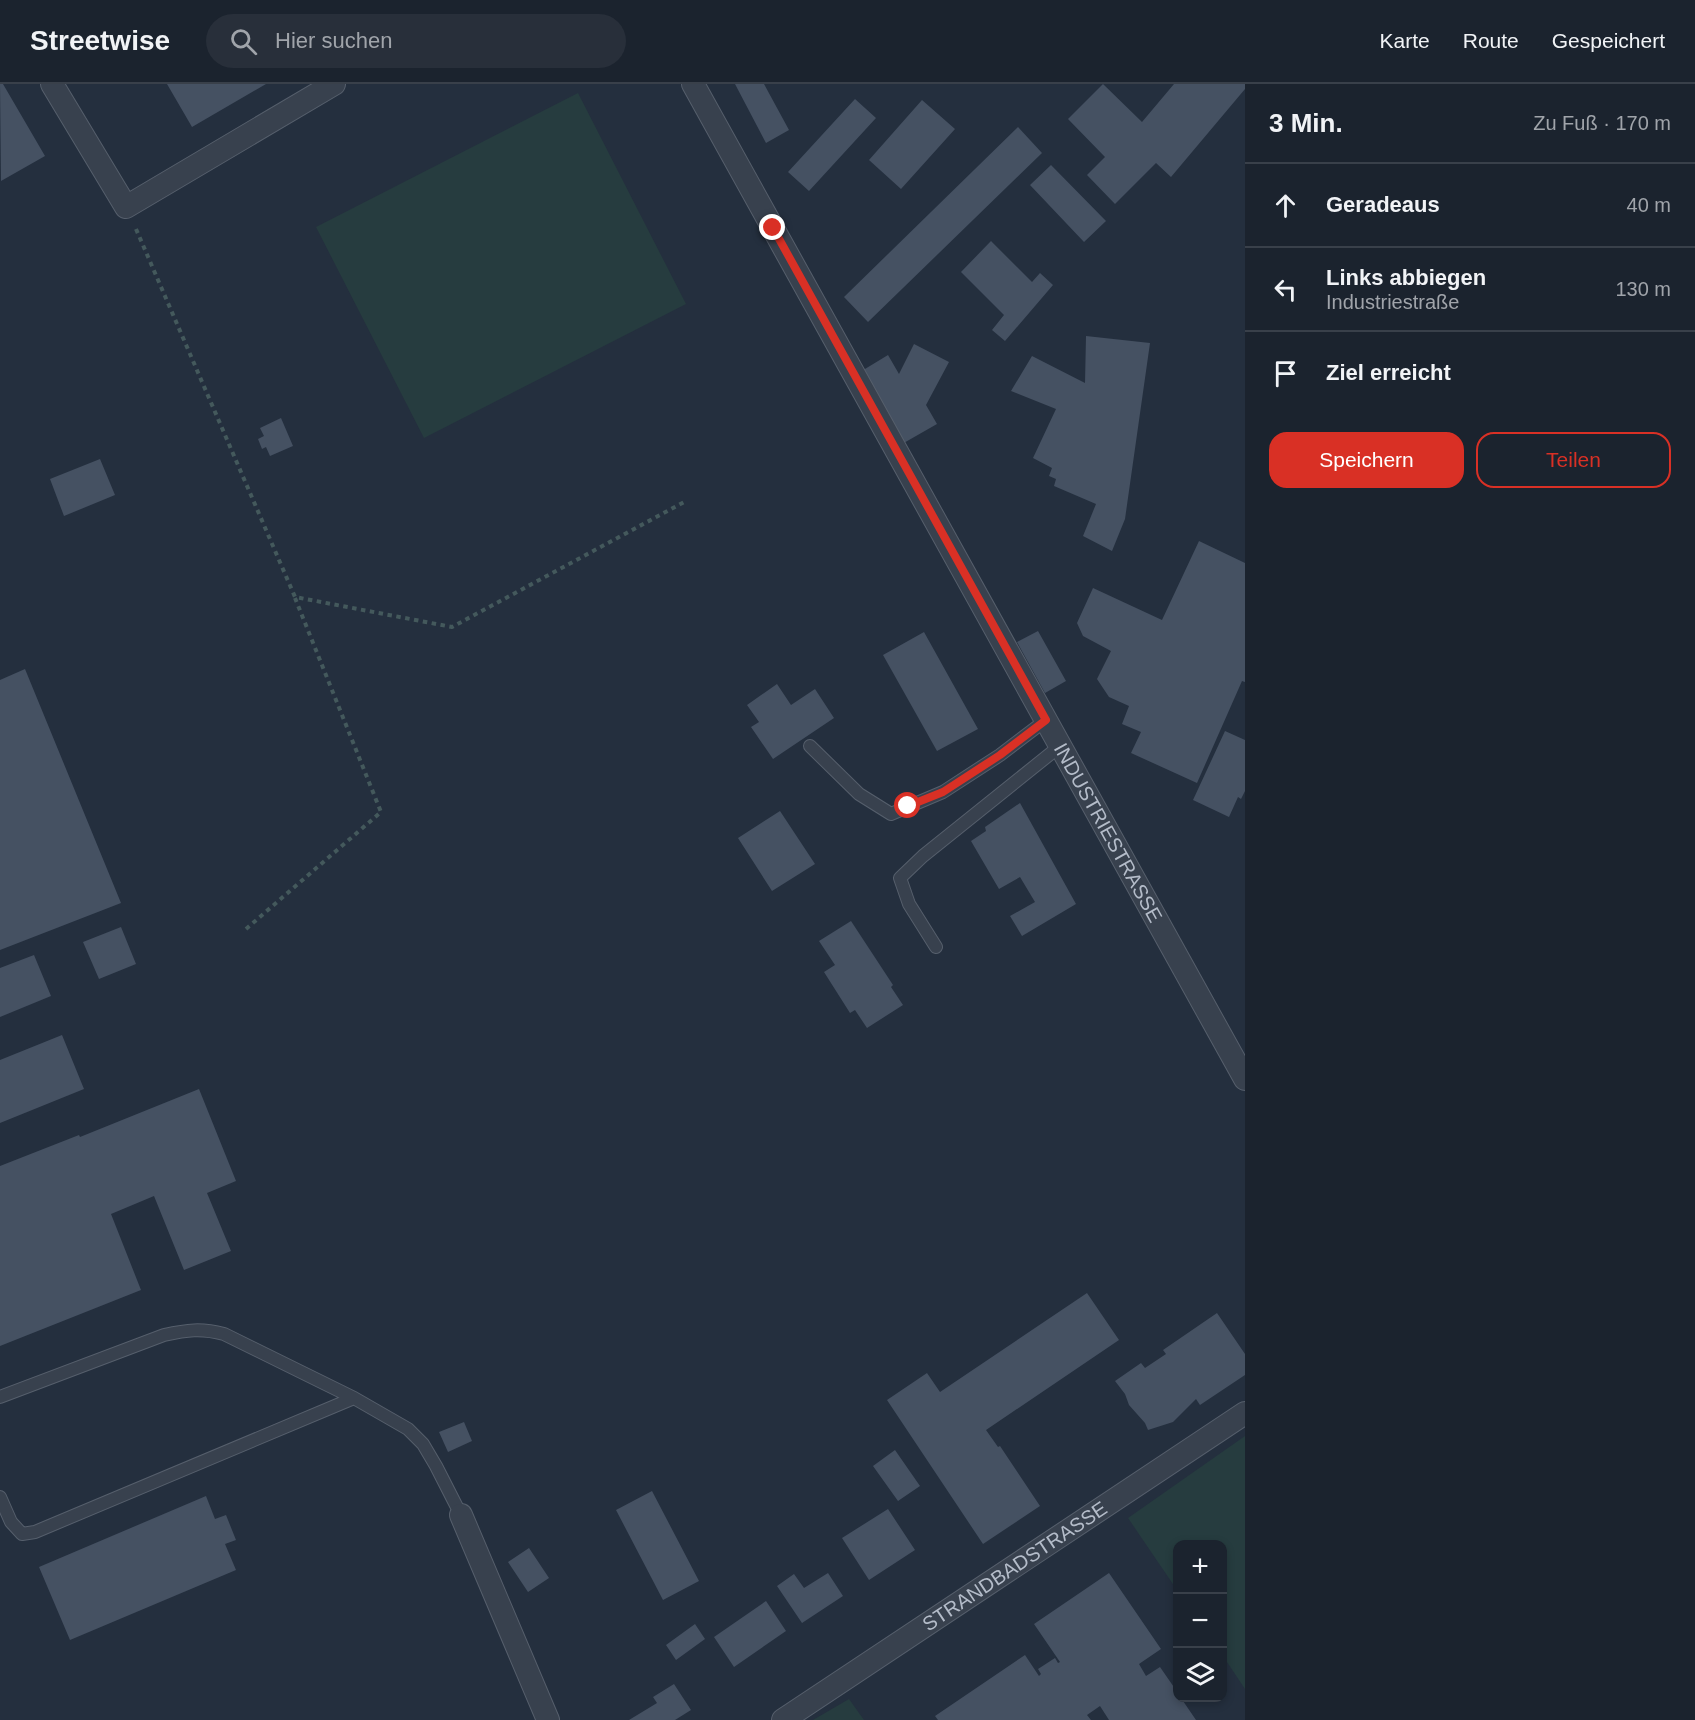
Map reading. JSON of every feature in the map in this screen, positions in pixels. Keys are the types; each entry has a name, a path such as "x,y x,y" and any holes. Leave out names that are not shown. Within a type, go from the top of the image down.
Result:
{"street":[{"path":"52,84 126,207 334,84"},
{"name":"INDUSTRIESTRASSE","path":"693,84 1245,1079"},
{"name":"STRANDBADSTRASSE","path":"783,1720 1245,1413"},
{"path":"461,1515 548,1720"}],"lane":[{"path":"810,746 859,794 891,814 943,792 1000,755 1046,720"},
{"path":"936,947 909,904 900,878 923,856 1060,746"},
{"path":"0,1397 164,1335 190,1329 206,1329 224,1334 354,1398 408,1429 423,1443 461,1515"},
{"path":"0,1497 11,1522 22,1534 36,1532 354,1398"}],"path":[{"path":"126,207 295,597 381,812 246,929"},
{"path":"295,597 452,627 686,501"}],"green space":[{"path":"578,93 686,304 424,438 316,227"},
{"path":"1245,1436 1245,1689 1227,1662 1227,1540 1173,1540 1173,1584 1128,1518"},
{"path":"849,1699 864,1720 813,1720"}],"building":[{"path":"0,84 3,84 45,156 1,181"},
{"path":"167,84 266,84 192,127"},
{"path":"735,84 764,84 789,130 766,143"},
{"path":"1103,84 1142,122 1174,84 1245,84 1245,89 1171,177 1156,163 1115,204 1087,175 1105,157 1068,119"},
{"path":"855,99 876,118 809,191 788,172"},
{"path":"922,100 955,129 901,189 869,160"},
{"path":"1018,127 1042,153 868,322 844,297"},
{"path":"1051,165 1106,221 1084,242 1030,185"},
{"path":"991,241 1032,282 1040,273 1053,285 1005,341 992,330 1004,315 961,272"},
{"path":"1086,336 1150,343 1125,519 1112,551 1083,536 1096,504 1054,486 1056,479 1049,476 1052,468 1033,458 1056,409 1011,391 1032,356 1085,383"},
{"path":"914,344 949,362 926,405 937,424 902,444 860,372 888,355 899,374"},
{"path":"281,418 293,446 270,456 266,447 262,449 258,439 264,436 260,428"},
{"path":"100,459 115,495 64,516 50,479"},
{"path":"1199,541 1245,563 1245,682 1242,681 1197,783 1131,753 1141,732 1122,724 1129,706 1109,697 1097,679 1111,651 1083,636 1077,623 1093,588 1162,620"},
{"path":"1038,631 1066,681 1045,693 1017,642"},
{"path":"924,632 978,729 937,751 883,655"},
{"path":"25,669 121,903 0,950 0,680"},
{"path":"777,684 791,705 815,689 834,718 773,759 751,727 759,722 747,705"},
{"path":"1225,731 1245,740 1245,791 1241,799 1238,797 1229,817 1193,800"},
{"path":"1020,803 1076,904 1022,936 1010,916 1035,902 1020,877 999,889 971,841 986,831 985,827"},
{"path":"780,811 815,864 772,891 738,838"},
{"path":"851,921 893,985 891,987 903,1005 867,1028 855,1010 850,1013 824,972 835,965 819,941"},
{"path":"121,927 136,964 99,979 83,942"},
{"path":"34,955 51,996 0,1017 0,968"},
{"path":"62,1035 84,1089 0,1123 0,1060"},
{"path":"199,1089 236,1181 207,1193 231,1251 184,1270 154,1196 111,1214 141,1290 0,1346 0,1166 79,1135 80,1137"},
{"path":"1087,1293 1119,1340 986,1430 998,1447 1000,1446 1040,1506 983,1544 887,1400 927,1373 940,1392"},
{"path":"1217,1313 1245,1354 1245,1375 1200,1405 1196,1399 1173,1422 1148,1430 1115,1381 1141,1363 1145,1368 1166,1354 1163,1350"},
{"path":"464,1422 472,1441 448,1452 439,1432"},
{"path":"895,1450 920,1486 898,1501 873,1466"},
{"path":"652,1491 699,1581 663,1600 616,1510"},
{"path":"206,1496 215,1519 226,1515 236,1540 225,1544 236,1570 70,1640 39,1567"},
{"path":"888,1509 915,1550 869,1580 842,1538"},
{"path":"529,1548 549,1578 528,1592 508,1562"},
{"path":"828,1573 843,1596 802,1623 777,1586 794,1574 804,1588"},
{"path":"1109,1573 1161,1649 1139,1664 1146,1676 1160,1667 1173,1686 1173,1702 1184,1702 1196,1720 1109,1720 1100,1706 1087,1715 1091,1720 938,1720 935,1716 1025,1655 1039,1676 1041,1674 1038,1669 1055,1658 1058,1663 1060,1662 1034,1624"},
{"path":"766,1601 786,1631 734,1667 714,1637"},
{"path":"695,1624 705,1639 676,1660 666,1645"},
{"path":"674,1684 691,1710 675,1720 629,1720 657,1703 653,1697"}],"route":[{"path":"773,228 1046,720 1000,755 943,792 908,806"}]}
